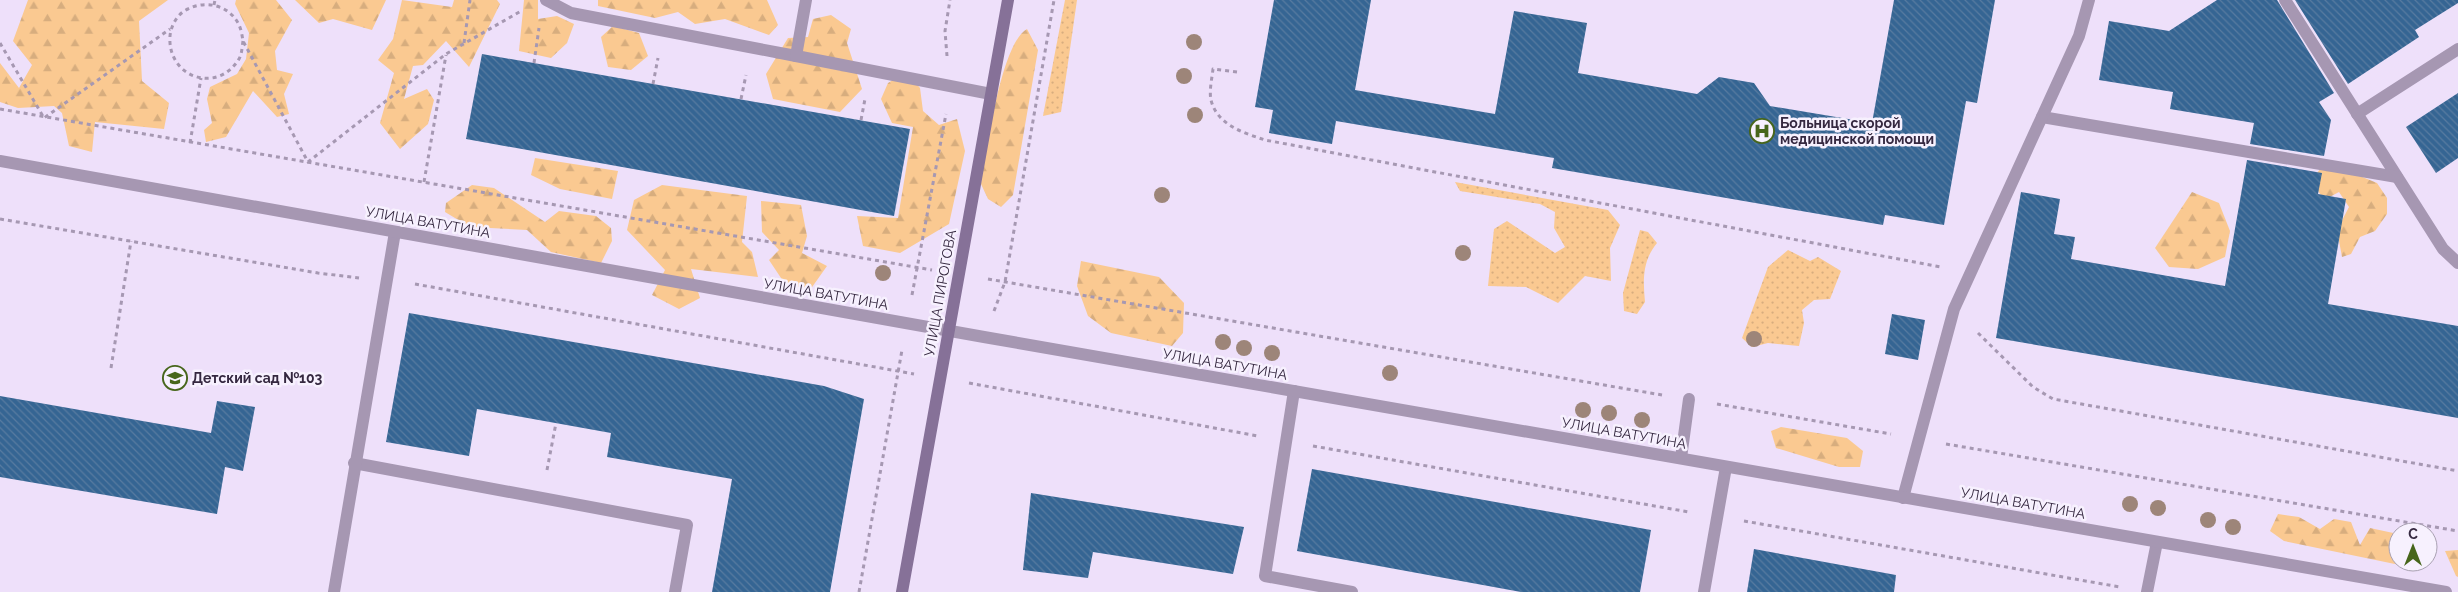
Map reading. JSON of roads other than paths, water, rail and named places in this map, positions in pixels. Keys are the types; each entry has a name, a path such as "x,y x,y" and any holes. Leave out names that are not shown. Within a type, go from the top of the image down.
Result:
{"street":[{"path":"546,0 571,13 991,94"},
{"path":"796,56 806,0"},
{"name":"УЛИЦА ПИРОГОВА","path":"902,592 1008,0"},
{"path":"1903,498 1954,309 2079,36 2090,0"},
{"path":"2285,0 2443,249 2458,263"},
{"path":"2357,114 2458,49"},
{"path":"2042,117 2397,177"},
{"name":"УЛИЦА ВАТУТИНА","path":"0,161 948,331 2446,592"},
{"path":"334,592 354,463 396,232"},
{"path":"1294,391 1265,576 1352,592"},
{"path":"1681,458 1689,399"},
{"path":"354,463 687,525 676,592"},
{"path":"1704,592 1726,467"},
{"path":"2147,592 2157,542"}],"place":[{"name":"Больница скорой медицинской помощи","path":"1762,131"},
{"name":"Детский сад №103","path":"175,378"}]}
